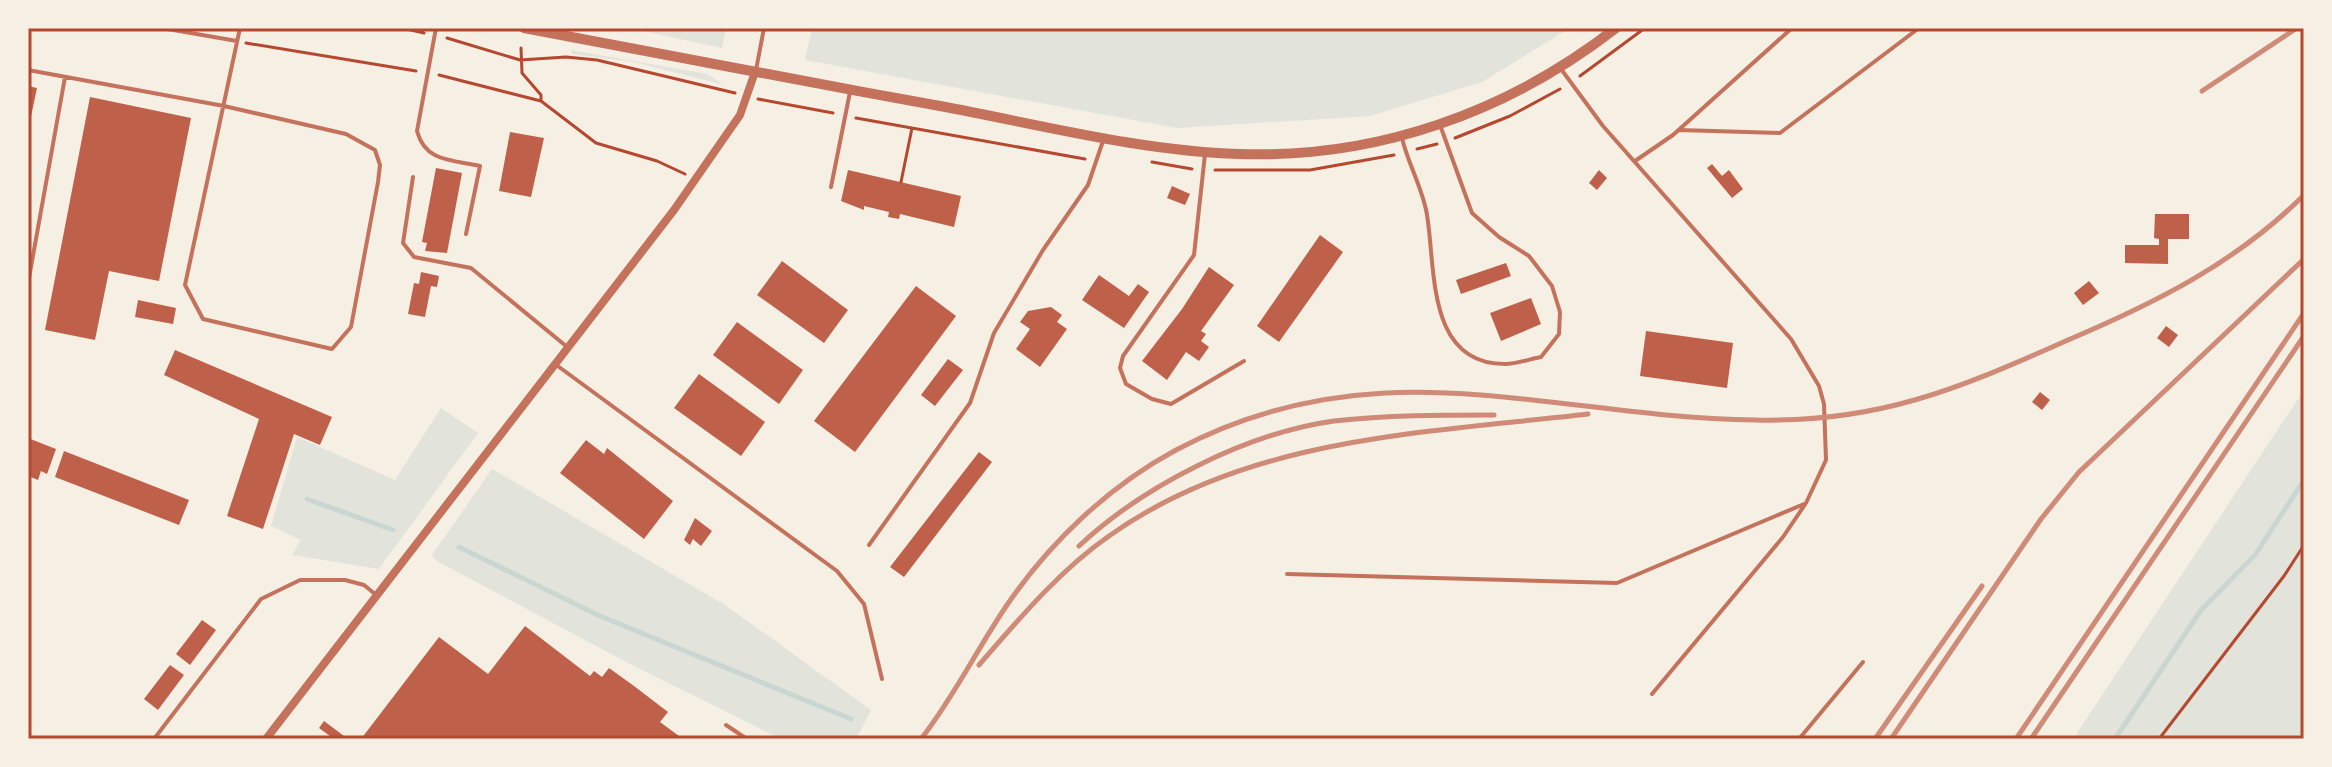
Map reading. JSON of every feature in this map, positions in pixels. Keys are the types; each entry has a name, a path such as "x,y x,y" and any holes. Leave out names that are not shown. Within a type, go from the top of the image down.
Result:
{"street":[{"path":"524,28 1104,136 1205,152 1297,153 1402,136 1440,125 1506,97 1560,68 1616,28"},
{"path":"266,739 694,181 745,107 755,72"}],"lane":[{"path":"162,28 237,41"},
{"path":"28,70 224,106 346,134 375,150 380,165 378,182 351,327 332,349 203,319 185,285 224,106 240,28"},
{"path":"436,28 417,131 421,145 432,157 480,166 466,234"},
{"path":"755,72 764,28"},
{"path":"1635,161 1679,130 1792,28"},
{"path":"1679,130 1780,133 1919,28"},
{"path":"1560,68 1635,161 1791,339 1819,386 1824,404 1826,460 1806,503 1783,537 1652,694"},
{"path":"29,278 65,77"},
{"path":"831,187 851,90"},
{"path":"1402,136 1427,212 1435,297 1446,329 1465,352 1482,359 1504,364 1541,357 1559,334 1560,312 1552,286 1529,256 1499,237 1472,213 1440,125"},
{"path":"869,545 970,403 994,333 1043,250 1088,185 1104,136"},
{"path":"1205,152 1194,255 1123,356 1120,368 1126,384 1152,399 1171,404 1244,361"},
{"path":"413,177 403,243 414,257 471,268 568,347"},
{"path":"555,364 837,571 864,604 882,679"},
{"path":"1287,574 1617,583 1806,503"},
{"path":"154,739 261,599 300,580 345,580 364,585 377,596"},
{"path":"1799,739 1863,662"},
{"path":"726,725 747,739"}],"path":[{"path":"1151,162 1204,170 1310,170 1405,152 1445,141 1510,116 1571,82 1645,28"},
{"path":"237,41 428,73 541,101 596,143 657,161 694,181"},
{"path":"471,44 520,60 566,57 639,68 658,76 728,91"},
{"path":"521,48 522,73 541,95 541,101"},
{"path":"769,102 1085,159 1098,158"},
{"path":"901,182 912,128"},
{"path":"2159,739 2284,576 2304,545"}],"shaded area":[{"path":"629,28 726,28 722,48"},
{"path":"812,28 1234,28 1252,31 1570,28 1482,82 1370,116 1177,128 805,60"},
{"path":"571,50 707,74 724,85 634,62 572,54"},
{"path":"2304,390 2304,739 2073,739"},
{"path":"441,408 478,433 379,569 292,555 301,540 271,526 297,437 395,480"},
{"path":"492,469 725,605 871,710 856,739 781,739 628,663 437,561 432,555"}],"building":[{"path":"28,86 37,88 29,126 28,126"},
{"path":"90,97 191,118 159,281 109,271 95,340 45,330"},
{"path":"510,132 544,138 531,197 499,191"},
{"path":"1712,164 1722,176 1729,170 1743,189 1732,198 1707,168"},
{"path":"436,168 462,173 447,253 425,251 427,243 422,242"},
{"path":"848,170 961,196 954,227 900,214 899,219 888,217 889,212 864,206 864,210 841,201"},
{"path":"1599,170 1607,178 1597,190 1589,183"},
{"path":"1172,186 1190,194 1185,205 1167,198"},
{"path":"2155,214 2189,214 2189,239 2168,239 2168,264 2125,263 2125,245 2159,245 2159,239 2154,238"},
{"path":"1320,235 1343,252 1279,342 1257,326"},
{"path":"782,261 848,310 824,343 757,295"},
{"path":"1506,263 1511,276 1461,294 1456,280"},
{"path":"1209,267 1234,285 1201,331 1206,334 1201,341 1209,347 1199,361 1186,352 1167,380 1142,361"},
{"path":"421,272 439,276 437,287 431,286 425,317 408,314 414,283 419,284"},
{"path":"1099,275 1129,296 1138,284 1149,292 1124,328 1082,300"},
{"path":"2089,281 2099,293 2083,305 2074,293"},
{"path":"916,286 956,316 855,452 814,421"},
{"path":"1531,298 1541,324 1501,341 1490,313"},
{"path":"138,300 176,308 173,324 135,317"},
{"path":"1051,307 1062,315 1057,322 1067,329 1040,367 1016,349 1030,329 1020,322 1028,311"},
{"path":"737,322 803,370 779,404 713,355"},
{"path":"2166,326 2178,335 2169,347 2157,338"},
{"path":"1646,331 1733,343 1727,388 1640,376"},
{"path":"175,350 332,417 320,445 294,434 263,529 227,516 259,419 164,375"},
{"path":"948,359 963,370 935,406 921,395"},
{"path":"699,374 765,422 741,456 674,408"},
{"path":"2040,392 2050,400 2042,410 2032,402"},
{"path":"28,438 56,449 47,474 41,471 38,480 28,476"},
{"path":"586,440 604,454 607,448 673,501 644,539 560,473"},
{"path":"64,451 189,500 179,525 55,477"},
{"path":"979,452 992,462 904,577 890,567"},
{"path":"695,518 712,531 701,546 693,539 690,545 684,540"},
{"path":"202,620 216,630 190,665 176,654"},
{"path":"525,626 590,676 594,671 602,677 609,668 668,712 660,722 683,739 361,739 439,637 488,674"},
{"path":"170,665 184,675 158,710 144,699"},
{"path":"324,721 348,739 334,739 319,728"}],"waterway":[{"path":"2115,739 2201,610 2255,555 2304,480"},
{"path":"307,499 393,530"},
{"path":"459,547 600,616 851,719"}],"railway":[{"path":"2202,91 2297,28"},
{"path":"921,739 1024,582 1082,517 1151,464 1250,418 1322,400 1393,393 1463,394 1678,416 1755,420 1840,416 1879,409 1916,400 1990,374 2163,296 2251,241 2304,195"},
{"path":"1891,739 2041,519 2079,472 2304,259"},
{"path":"2016,739 2304,313"},
{"path":"2031,739 2304,336"},
{"path":"979,665 1040,596 1091,549 1163,503 1219,478 1278,459 1339,445 1464,427 1588,414"},
{"path":"1079,546 1165,483 1266,437 1301,427 1354,419 1494,415"},
{"path":"1875,739 1982,586"}]}
